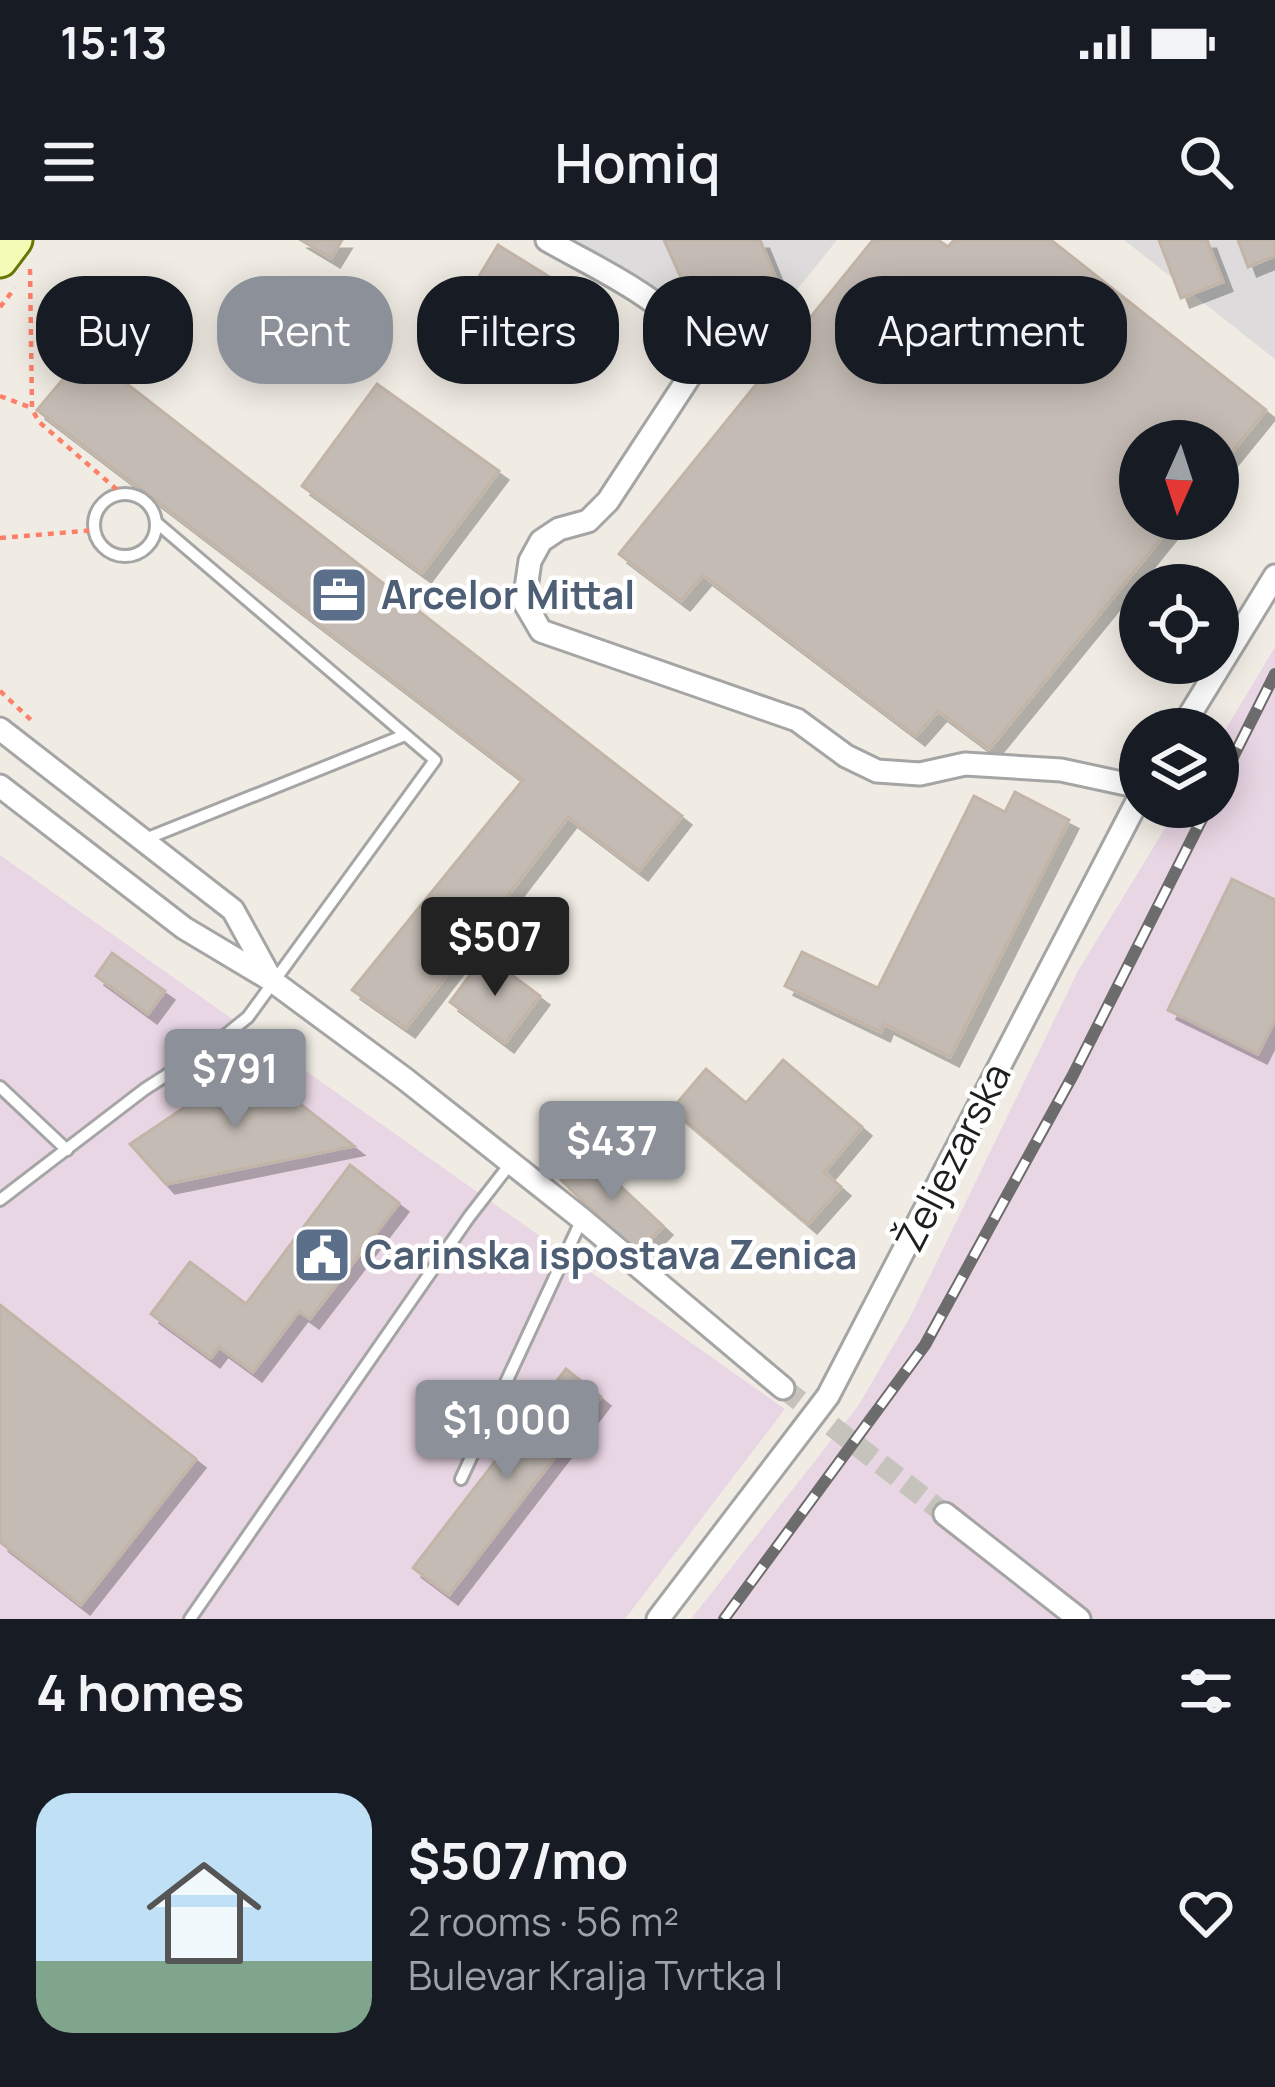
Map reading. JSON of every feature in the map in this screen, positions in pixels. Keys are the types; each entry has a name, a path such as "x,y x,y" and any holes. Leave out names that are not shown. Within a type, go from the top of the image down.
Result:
{"street":[{"path":"547,240 659,305 684,331 700,359 608,501 589,521 559,529 541,542 530,561 524,602 541,631 797,720 877,771 920,774 965,764 1061,770 1119,785"},
{"path":"1193,708 1275,577"},
{"path":"0,729 233,910 271,980"},
{"path":"0,786 184,928 271,980 405,1079 783,1388"},
{"name":"Željezarska","path":"658,1619 828,1396 1121,828"},
{"path":"945,1514 1074,1618"}],"lane":[{"path":"0,1200 248,1017 435,760 157,523 142,498 113,496 98,510 95,530 98,540 113,553 134,555 151,543 157,523"},
{"path":"140,841 405,735"},
{"path":"0,1087 68,1150"},
{"path":"190,1619 510,1164"},
{"path":"461,1479 582,1220"}],"path":[{"path":"15,256 32,408 38,421 122,494"},
{"path":"0,396 32,408"},
{"path":"0,538 95,530"},
{"path":"0,691 32,722"}],"shaded area":[{"path":"547,240 837,240 808,276 643,276 643,296 619,282 619,276 609,276"},
{"path":"1124,240 1275,240 1275,359"},
{"path":"1275,647 1275,1619 691,1619 858,1406 909,1319 1078,971 1165,828 1239,828 1238,708"},
{"path":"0,855 785,1409 625,1619 0,1619"}],"building":[{"path":"301,240 342,240 331,258"},
{"path":"664,240 760,240 775,276 680,276"},
{"path":"873,240 938,240 948,247 954,240 1051,240 1097,276 844,276"},
{"path":"1159,240 1207,240 1223,282 1181,298"},
{"path":"1238,240 1275,240 1275,256 1248,267"},
{"path":"498,245 548,276 479,276"},
{"path":"835,287 835,384 1127,384 1127,300 1266,410 1239,443 1239,420 1119,420 1119,540 1160,540 1140,564 1119,564 1119,590 989,749 938,711 916,736 703,575 681,601 619,554 757,384 811,384 811,317"},
{"name":"Arcelor Mittal","path":"59,384 127,384 682,816 639,871 568,817 406,1028 352,990 523,780 37,410"},
{"path":"377,384 499,471 422,573 302,486"},
{"path":"1015,792 1069,820 950,1057 884,1024 881,1032 785,986 802,952 878,988 974,796 1005,812"},
{"path":"1232,879 1275,900 1275,1019 1258,1054 1168,1010"},
{"path":"112,953 165,991 148,1014 96,976"},
{"path":"485,955 540,996 505,1043 450,1002"},
{"path":"783,1060 862,1127 824,1172 841,1187 808,1224 672,1109 706,1069 746,1103"},
{"path":"249,1064 354,1146 166,1184 130,1144"},
{"path":"586,1154 663,1226 637,1253 561,1180"},
{"path":"350,1165 399,1203 310,1319 299,1311 253,1372 219,1347 211,1358 151,1314 190,1262 246,1304"},
{"path":"0,1305 196,1459 81,1605 0,1542"},
{"path":"566,1369 601,1397 449,1595 413,1568"}],"tunnel":[{"path":"783,1388 945,1514"}],"railway":[{"path":"1239,745 1275,674"},
{"path":"724,1619 925,1345 1073,1075 1197,828"}],"place":[{"name":"Arcelor Mittal","path":"339,595"},
{"name":"Carinska ispostava Zenica","path":"322,1255"}]}
